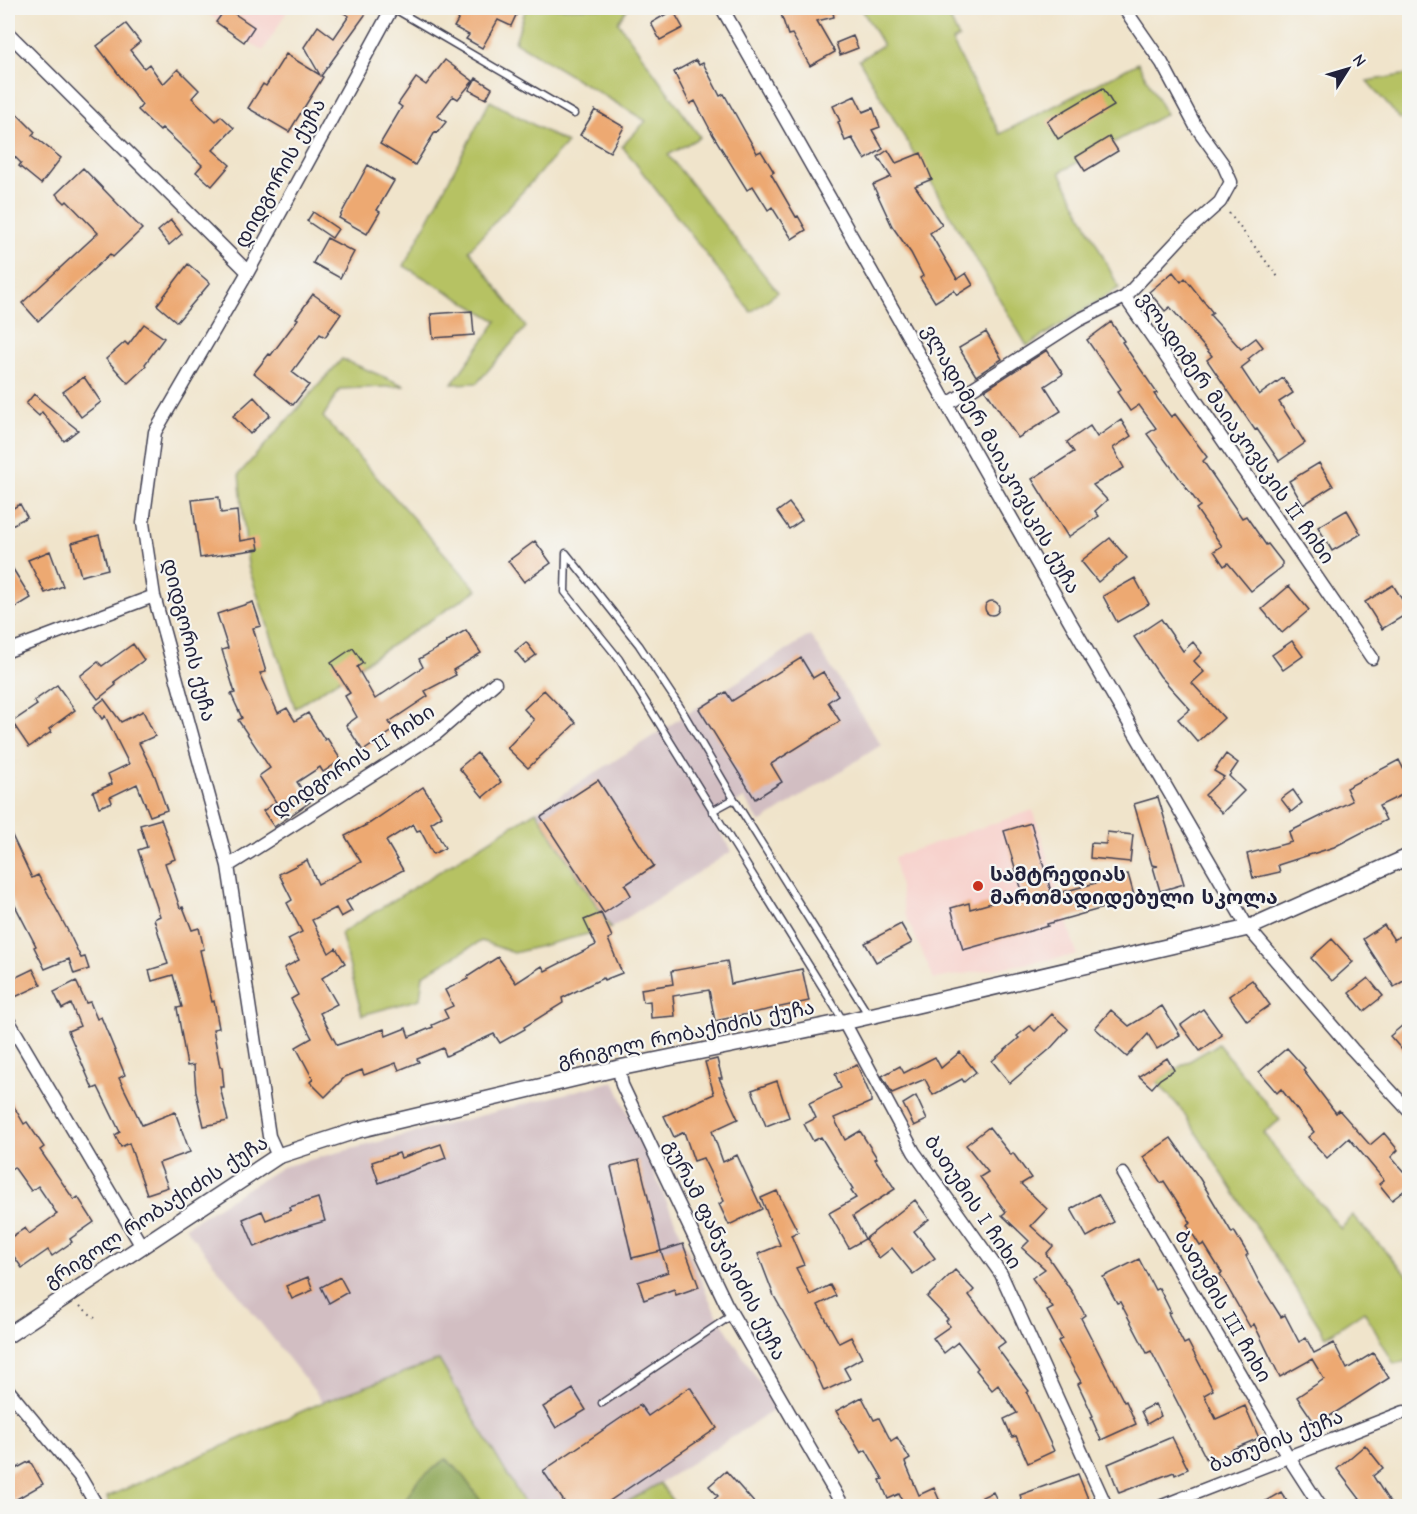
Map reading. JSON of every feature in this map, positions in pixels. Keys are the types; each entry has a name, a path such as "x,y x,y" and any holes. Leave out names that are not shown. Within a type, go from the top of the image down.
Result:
{"street":[{"name":"დიდგორის ქუჩა","path":"278,1156 269,1136 228,866 154,596 143,523 155,432 248,272 393,8"},
{"name":"ვლადიმერ მაიაკოვსკის ქუჩა","path":"722,8 1071,623 1248,928 1352,1049 1410,1112"},
{"path":"1124,8 1162,63 1195,125 1223,165 1231,182 1220,202 1183,235 1125,297"},
{"path":"8,33 248,272"},
{"name":"ვლადიმერ მაიაკოვსკის II ჩიხი","path":"948,404 1079,320 1125,297 1372,658"},
{"path":"8,651 154,596"},
{"name":"დიდგორის II ჩიხი","path":"228,866 436,734 495,683"},
{"name":"გრიგოლ რობაქიძის ქუჩა","path":"8,1335 278,1156 358,1130 619,1068 844,1022 1248,928 1410,856"},
{"path":"8,1020 141,1245"},
{"name":"ბათუმის I ჩიხი","path":"844,1022 914,1152 1001,1274 1106,1506"},
{"name":"გურამ ფანჯიკიძის ქუჩა","path":"619,1068 622,1086 732,1315 843,1506"},
{"name":"ბათუმის III ჩიხი","path":"1123,1174 1289,1458 1320,1506"},
{"path":"8,1390 80,1477 97,1506"},
{"name":"ბათუმის ქუჩა","path":"1162,1506 1404,1412"}],"lane":[{"path":"393,8 574,114"},
{"path":"844,1022 619,659 565,592 566,553 639,645 680,707 734,799 869,1016"},
{"path":"712,811 734,799"},
{"path":"602,1402 732,1315"}],"path":[{"path":"1220,202 1278,277"},
{"path":"80,1306 95,1318"}],"shaded area":[{"path":"199,8 289,8 263,51"},
{"path":"810,635 881,745 760,823 744,798 712,819 732,851 611,928 536,811"},
{"name":"სამტრედიას მართმადიდებული სკოლა","path":"1033,810 1077,955 934,979 905,914 894,857"},
{"path":"614,1081 714,1310 776,1409 620,1506 526,1506 439,1360 323,1402 185,1227 282,1167"}],"green space":[{"path":"526,8 628,8 618,22 700,137 668,155 778,292 751,312 622,146 646,121 515,42"},
{"path":"861,8 945,8 959,38 952,41 1000,134 1138,63 1166,114 1060,172 1119,288 1027,346 859,60 883,45"},
{"path":"1409,74 1409,117 1400,119 1367,81"},
{"path":"490,101 567,143 469,250 526,327 477,383 452,384 497,321 404,266"},
{"path":"342,359 405,386 340,389 323,417 477,590 295,708 248,566 239,474"},
{"path":"536,811 611,928 514,953 481,941 423,975 420,999 362,1015 341,933"},
{"path":"1218,1044 1280,1120 1263,1133 1341,1229 1352,1215 1409,1277 1409,1366 1407,1361 1394,1364 1364,1311 1326,1337 1181,1109 1156,1081"},
{"path":"439,1360 526,1506 482,1506 483,1504 417,1481 402,1506 109,1506 107,1497 323,1402"},
{"path":"446,1459 461,1473 483,1504 482,1506 402,1506 417,1481"},
{"path":"660,1483 676,1506 620,1506"}],"building":[{"path":"226,8 254,27 244,42 216,22"},
{"path":"336,8 370,8 321,76 323,77 289,132 248,108 263,84 266,86 286,54 320,75 304,47 318,26 334,38 349,16"},
{"path":"465,8 506,8 517,13 511,26 498,20 482,48 466,39 469,35 454,27"},
{"path":"779,8 832,8 834,17 817,21 835,52 810,66 792,34 788,35"},
{"path":"673,10 683,28 660,40 651,23"},
{"path":"126,24 140,42 130,50 144,68 149,64 163,84 178,69 199,90 192,98 216,121 221,116 234,128 213,150 230,165 212,186 196,172 202,165 162,128 160,131 138,110 142,105 97,46"},
{"path":"853,36 858,48 840,55 836,43"},
{"path":"445,60 473,81 458,99 453,96 438,116 446,122 437,133 435,132 415,165 380,144 402,107 398,104 416,78 426,85"},
{"path":"696,60 699,65 703,63 720,96 724,94 757,153 761,151 774,172 771,174 806,230 792,239 772,207 768,210 753,186 747,190 695,101 690,104 674,72"},
{"path":"476,78 492,88 486,99 469,90"},
{"path":"1103,88 1114,106 1058,139 1047,121"},
{"path":"855,96 863,112 873,108 880,127 872,130 883,149 865,160 852,138 845,141 833,106"},
{"path":"8,105 35,132 32,135 61,158 41,184 19,166 21,163 8,150"},
{"path":"595,110 624,127 610,152 580,135"},
{"path":"1109,137 1118,151 1085,171 1076,157"},
{"path":"888,150 896,163 921,153 932,179 915,186 942,225 930,233 957,279 966,273 973,285 957,295 954,290 935,302 920,278 923,276 911,253 892,226 873,185 891,177 878,157"},
{"path":"368,165 394,181 377,210 380,212 367,234 339,218"},
{"path":"83,168 142,229 113,257 110,254 38,321 22,303 98,233 67,201 65,203 56,194"},
{"path":"313,212 338,229 332,238 307,221"},
{"path":"171,220 182,234 169,245 158,231"},
{"path":"327,238 354,252 340,278 313,263"},
{"path":"188,264 210,283 177,322 157,305"},
{"path":"1173,272 1181,282 1185,278 1213,313 1210,315 1241,349 1256,338 1263,347 1241,368 1259,395 1283,378 1293,393 1279,402 1305,443 1279,461 1207,360 1212,356 1170,307 1165,311 1149,292"},
{"path":"313,294 341,314 325,337 320,334 292,372 309,385 293,405 254,373 269,354 271,355 298,319 296,318"},
{"path":"472,311 474,335 433,338 431,314"},
{"path":"1111,322 1157,393 1154,394 1171,417 1175,414 1207,457 1203,461 1242,518 1246,516 1266,545 1268,544 1282,562 1282,567 1251,591 1228,563 1224,566 1214,551 1222,546 1196,509 1200,506 1147,434 1156,428 1139,405 1130,411 1117,392 1121,389 1087,340"},
{"path":"144,324 164,338 145,364 146,366 128,383 106,359 125,342 128,345"},
{"path":"986,332 1002,359 976,376 959,348"},
{"path":"1047,350 1063,374 1045,386 1061,411 1018,438 985,390"},
{"path":"84,377 101,402 81,417 63,392"},
{"path":"34,394 78,430 64,441 42,412 39,416 26,404"},
{"path":"254,397 270,415 250,434 233,416"},
{"path":"1121,420 1131,436 1113,448 1124,468 1093,485 1107,500 1095,511 1099,516 1068,537 1032,479 1074,452 1067,442 1090,426 1097,437"},
{"path":"1319,463 1333,486 1303,505 1289,481"},
{"path":"219,497 221,513 237,511 240,541 257,538 259,549 200,558 192,500"},
{"path":"789,503 802,520 789,529 777,512"},
{"path":"20,504 27,517 8,527 8,511"},
{"path":"1347,510 1361,534 1332,551 1318,527"},
{"path":"99,535 108,569 81,576 72,543"},
{"path":"1110,538 1127,558 1098,582 1081,561"},
{"path":"535,541 551,563 524,582 508,561"},
{"path":"50,551 63,586 45,593 28,560"},
{"path":"8,561 31,598 8,612"},
{"path":"1135,578 1149,604 1117,622 1103,596"},
{"path":"1393,585 1410,612 1382,629 1365,602"},
{"path":"1289,586 1309,610 1282,633 1262,609"},
{"path":"989,601 995,601 999,608 995,615 989,615 985,611 985,605"},
{"path":"253,602 261,626 253,628 266,672 260,673 278,713 287,708 295,721 308,713 341,760 323,772 320,767 297,782 310,802 274,827 263,811 276,802 259,776 270,768 238,720 242,718 231,694 235,693 222,650 228,648 217,614"},
{"path":"1161,619 1183,651 1193,642 1202,653 1194,661 1204,672 1192,683 1224,718 1198,742 1178,719 1190,709 1160,676 1134,637"},
{"path":"466,630 481,653 453,670 456,675 425,691 428,696 389,722 394,730 363,751 346,725 357,717 345,696 350,693 331,663 353,648 363,663 357,667 375,699 423,667 419,659"},
{"path":"1292,641 1303,656 1283,670 1272,655"},
{"path":"526,642 536,655 525,663 515,651"},
{"path":"133,644 144,660 114,682 116,685 98,699 80,676 98,662 102,666"},
{"path":"801,658 813,678 823,672 838,695 828,702 840,721 771,764 782,782 755,799 699,709 726,692 732,701"},
{"path":"57,685 75,710 49,729 51,732 29,747 12,722 37,705 34,701"},
{"path":"544,690 576,723 528,768 507,748 534,720 524,709"},
{"path":"104,699 121,722 143,711 155,736 139,743 155,776 167,810 150,816 137,784 110,797 112,802 99,807 93,792 112,784 108,774 129,764 105,716 102,719 94,707"},
{"path":"477,753 501,782 483,797 459,768"},
{"path":"1226,754 1238,763 1229,776 1244,791 1222,813 1205,795 1224,777 1214,771"},
{"path":"1399,760 1410,782 1410,791 1379,806 1386,820 1334,847 1278,865 1280,872 1253,878 1247,854 1292,842 1289,832 1352,801 1346,788"},
{"path":"598,780 654,866 625,885 631,895 604,913 541,817"},
{"path":"423,787 442,816 431,823 445,848 433,854 420,830 417,831 413,824 386,841 403,870 346,901 352,911 341,917 336,908 312,920 329,953 336,948 345,963 322,978 337,1004 320,1013 337,1045 384,1029 386,1036 406,1028 409,1037 433,1027 432,1025 448,1018 444,1010 453,1006 445,990 468,979 467,977 498,957 516,983 542,966 545,971 596,945 584,920 601,913 612,937 608,939 622,973 604,980 603,978 562,998 563,1003 500,1043 494,1034 446,1056 443,1048 399,1070 396,1063 364,1075 362,1070 345,1077 325,1097 310,1082 313,1079 296,1047 312,1038 291,999 298,995 284,968 299,960 288,939 302,932 287,903 292,900 279,874 307,860 318,884 361,862 345,836 370,823"},
{"path":"1293,790 1302,803 1291,812 1281,799"},
{"path":"1158,797 1184,884 1160,891 1153,867 1158,866 1152,865 1134,804"},
{"path":"161,819 175,859 165,863 180,908 183,907 192,930 199,928 204,949 200,950 219,1028 213,1029 220,1067 222,1067 224,1087 220,1087 228,1121 204,1126 196,1092 194,1065 187,1066 177,1008 182,1007 173,975 152,981 149,970 168,964 154,919 160,916 138,850 147,847 140,825"},
{"path":"1031,823 1052,895 1128,874 1135,899 963,950 951,908 969,903 970,909 1023,894 1004,831"},
{"path":"8,827 32,878 38,875 81,958 85,957 89,969 74,974 69,959 45,969 34,947 36,946 8,892"},
{"path":"1107,832 1133,835 1130,862 1090,858 1091,843 1106,844"},
{"path":"901,924 912,943 876,962 865,943"},
{"path":"1384,925 1394,940 1410,930 1410,977 1394,987 1363,939"},
{"path":"1332,939 1353,962 1332,981 1311,958"},
{"path":"727,961 731,984 802,969 809,1001 715,1021 709,990 673,996 675,1016 651,1018 650,1001 643,1002 641,989 673,984 671,971"},
{"path":"33,969 41,985 13,998 8,981"},
{"path":"1368,978 1383,996 1364,1011 1349,993"},
{"path":"1252,980 1270,1005 1247,1021 1229,996"},
{"path":"76,981 86,1003 90,1002 97,1019 101,1017 125,1075 119,1078 142,1125 175,1112 190,1152 159,1163 168,1187 147,1194 129,1143 121,1147 115,1135 120,1132 98,1087 93,1089 68,1031 80,1026 71,1004 62,1009 54,992"},
{"path":"1162,1006 1180,1035 1157,1049 1148,1034 1127,1057 1095,1028 1111,1010 1129,1026"},
{"path":"1203,1009 1222,1035 1200,1051 1181,1025"},
{"path":"1052,1014 1068,1029 1050,1049 1010,1083 992,1061 1019,1038 1017,1036 1030,1026 1035,1031"},
{"path":"1410,1019 1410,1059 1390,1036"},
{"path":"1287,1048 1305,1068 1303,1070 1336,1113 1339,1110 1370,1145 1384,1133 1398,1150 1391,1157 1410,1179 1410,1186 1392,1200 1379,1184 1384,1180 1349,1138 1327,1158 1308,1137 1314,1132 1281,1089 1277,1093 1259,1072"},
{"path":"960,1052 976,1072 964,1082 962,1079 933,1095 925,1079 892,1093 882,1076 900,1066 904,1073 935,1057 941,1068"},
{"path":"1167,1058 1174,1070 1160,1079 1152,1088 1139,1076"},
{"path":"717,1059 722,1078 719,1078 738,1119 712,1131 723,1162 737,1155 762,1209 729,1225 719,1204 724,1201 703,1158 694,1161 684,1132 674,1137 664,1116 714,1094 705,1062"},
{"path":"857,1065 871,1102 834,1118 845,1140 860,1131 895,1189 853,1216 865,1239 849,1248 829,1213 856,1198 851,1191 853,1189 821,1137 813,1141 804,1124 816,1118 809,1103 841,1088 835,1074"},
{"path":"777,1081 789,1117 766,1126 752,1090"},
{"path":"8,1096 24,1124 27,1122 44,1147 40,1150 74,1200 78,1197 94,1222 70,1239 72,1242 52,1256 48,1250 22,1268 8,1248 8,1239 25,1228 29,1234 57,1214 38,1186 31,1191 14,1167 8,1171"},
{"path":"916,1096 927,1120 914,1126 903,1104"},
{"path":"989,1127 1011,1155 1013,1153 1031,1178 1021,1184 1047,1209 1031,1226 1053,1246 1046,1254 1085,1315 1081,1318 1136,1424 1101,1440 1078,1384 1081,1382 1058,1341 1062,1339 1047,1311 1053,1308 1032,1278 1045,1269 1022,1248 1029,1241 1002,1215 1006,1212 980,1177 988,1172 966,1145"},
{"path":"1171,1138 1200,1179 1232,1233 1234,1231 1248,1254 1246,1256 1259,1282 1281,1317 1285,1315 1299,1342 1306,1338 1314,1353 1334,1343 1347,1369 1373,1353 1389,1378 1316,1425 1297,1397 1324,1379 1312,1359 1280,1377 1254,1324 1250,1327 1220,1274 1222,1273 1204,1244 1200,1246 1187,1225 1191,1223 1164,1181 1161,1183 1143,1157"},
{"path":"441,1144 446,1158 379,1183 372,1162 399,1153 401,1158"},
{"path":"639,1160 661,1251 632,1258 611,1167"},
{"path":"777,1191 798,1232 791,1235 804,1265 796,1268 810,1295 830,1285 836,1296 818,1305 839,1343 851,1337 862,1358 844,1368 850,1379 824,1391 812,1364 774,1296 758,1254 780,1245 761,1198"},
{"path":"1098,1194 1114,1222 1087,1237 1071,1209"},
{"path":"318,1198 325,1221 291,1231 255,1247 243,1219 262,1211 266,1220 291,1210 290,1207"},
{"path":"915,1200 929,1219 914,1231 935,1258 913,1274 892,1248 879,1258 865,1239"},
{"path":"683,1244 699,1287 676,1295 674,1289 644,1300 638,1282 668,1272 661,1251"},
{"path":"1139,1259 1155,1290 1159,1288 1171,1312 1168,1313 1184,1344 1188,1342 1213,1390 1204,1395 1216,1419 1245,1406 1259,1438 1231,1450 1232,1453 1209,1464 1151,1351 1147,1353 1120,1302 1117,1303 1103,1277"},
{"path":"955,1270 974,1290 969,1295 1005,1342 997,1348 1029,1391 1027,1393 1054,1451 1028,1463 1016,1436 1012,1437 1004,1419 1017,1413 998,1385 992,1390 958,1342 944,1353 933,1338 950,1326 946,1321 948,1319 927,1297"},
{"path":"308,1277 313,1290 292,1299 286,1286"},
{"path":"340,1277 348,1292 329,1303 321,1287"},
{"path":"690,1387 717,1428 602,1506 567,1506 543,1471 640,1405 648,1416"},
{"path":"573,1389 586,1410 556,1428 543,1407"},
{"path":"862,1397 874,1420 879,1418 891,1441 897,1437 910,1459 905,1462 919,1495 934,1488 942,1506 894,1506 903,1502 899,1494 888,1499 880,1480 883,1479 866,1450 861,1453 836,1411"},
{"path":"1155,1404 1161,1416 1147,1424 1141,1411"},
{"path":"1172,1437 1188,1469 1119,1493 1108,1464"},
{"path":"1365,1445 1383,1468 1373,1476 1392,1506 1349,1506 1360,1499 1337,1469"},
{"path":"30,1461 43,1484 8,1504 8,1473"},
{"path":"726,1471 757,1506 706,1506 718,1496 709,1486"},
{"path":"1078,1474 1091,1506 1024,1506 1020,1495"},
{"path":"993,1492 1000,1506 986,1506 982,1497"},
{"path":"1281,1492 1290,1506 1257,1506"}],"place":[{"name":"სამტრედიას მართმადიდებული სკოლა","path":"978,886"}]}
